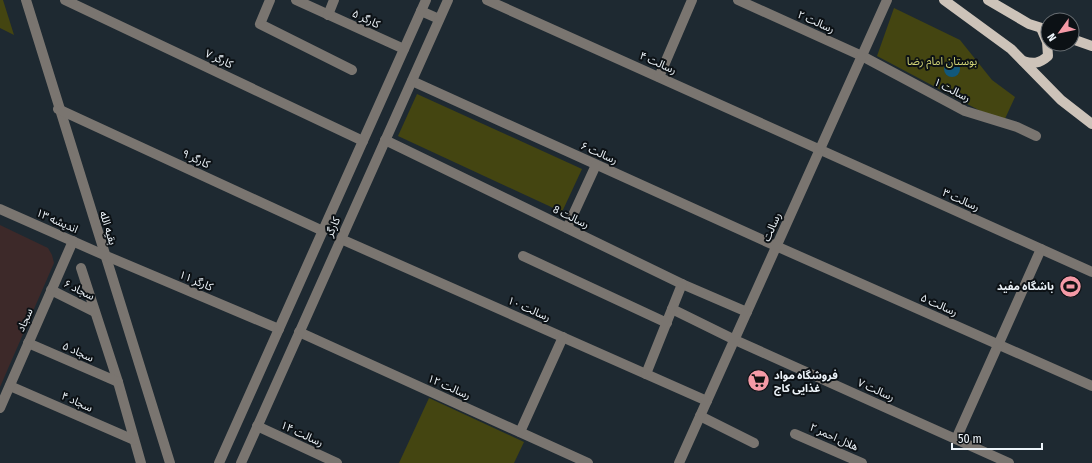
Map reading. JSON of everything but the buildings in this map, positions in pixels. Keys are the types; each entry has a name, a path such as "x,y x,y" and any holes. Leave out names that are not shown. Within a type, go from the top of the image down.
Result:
{"main road":[{"path":"944,0 1011,49 1061,100 1092,124"},
{"path":"988,0 1029,24 1040,27"},
{"path":"1080,42 1092,46"},
{"path":"1023,61 1037,63 1042,62 1048,56 1048,52"}],"street":[{"name":"بقیه الله","path":"26,0 58,109 170,463"},
{"name":"کارگر ۷","path":"65,0 363,141"},
{"path":"270,0 260,24 352,70"},
{"name":"کارگر ۵","path":"296,0 404,49"},
{"path":"328,15 334,0"},
{"name":"کارگر","path":"219,463 426,0"},
{"name":"کارگر","path":"240,463 448,0"},
{"name":"رسالت ۴","path":"487,0 820,149"},
{"path":"658,77 692,0"},
{"name":"رسالت ۲","path":"738,0 862,56"},
{"name":"رسالت","path":"679,463 887,0"},
{"path":"421,11 440,19"},
{"name":"رسالت ۱","path":"862,56 965,110 1017,127 1036,136"},
{"name":"رسالت ۶","path":"412,81 776,246"},
{"name":"کارگر ۹","path":"58,109 323,231"},
{"name":"رسالت 8","path":"385,140 682,284 747,312"},
{"name":"رسالت ۳","path":"820,149 1092,272"},
{"path":"567,228 596,165"},
{"name":"اندیشه ۱۳","path":"0,209 104,255"},
{"name":"رسالت ۱۰","path":"341,239 707,401"},
{"name":"سجاد","path":"0,408 73,242"},
{"name":"رسالت ۵","path":"776,246 1092,386"},
{"path":"956,439 1041,249"},
{"name":"کارگر ۱۱","path":"104,255 279,329"},
{"path":"523,256 667,323"},
{"path":"81,268 118,382 141,463"},
{"path":"646,374 682,284"},
{"name":"سجاد ۶","path":"52,290 95,312"},
{"name":"رسالت ۷","path":"672,309 735,340 1008,463"},
{"name":"رسالت ۱۲","path":"299,332 588,463"},
{"path":"520,432 563,337"},
{"name":"سجاد ۵","path":"28,343 118,382"},
{"name":"سجاد ۴","path":"10,386 134,440"},
{"path":"700,416 754,443"},
{"name":"رسالت ۱۴","path":"257,426 337,463"},
{"name":"هلال احمر ۲","path":"795,434 862,463"}],"shaded area":[{"path":"0,225 48,248 54,263 0,387"}],"green space":[{"path":"0,0 3,0 14,35 0,28"},
{"name":"بوستان امام رضا","path":"894,8 960,40 992,80 1015,97 1003,123 877,56"},
{"path":"417,94 582,169 562,212 398,136"},
{"path":"429,398 524,442 514,463 399,463"}],"water":[{"path":"952,61 958,63 960,69 958,75 952,77 946,75 944,69 946,63"}],"place":[{"name":"باشگاه مفید","path":"1070,286"},
{"name":"فروشگاه مواد غذایی کاج","path":"758,381"}]}
